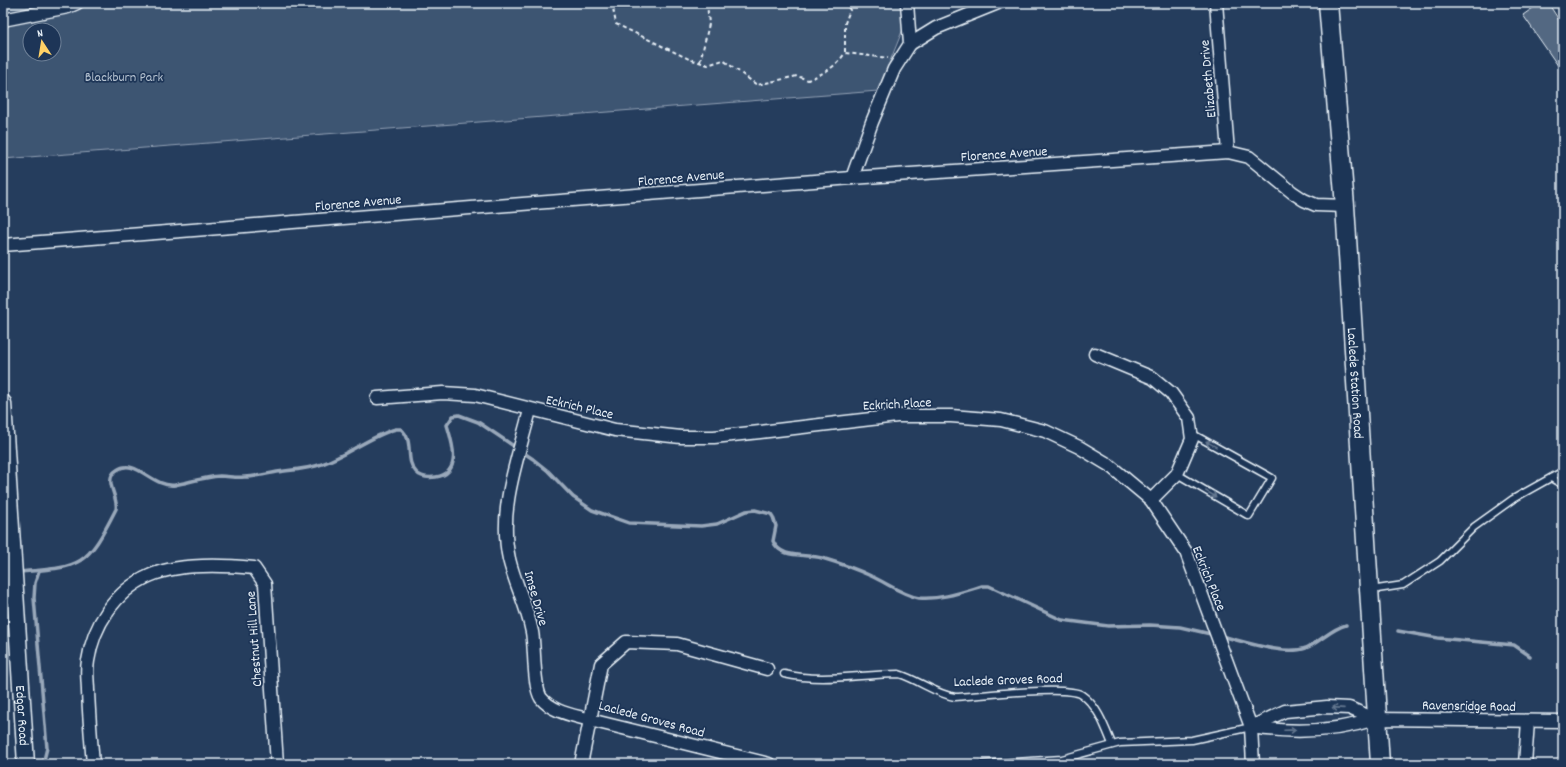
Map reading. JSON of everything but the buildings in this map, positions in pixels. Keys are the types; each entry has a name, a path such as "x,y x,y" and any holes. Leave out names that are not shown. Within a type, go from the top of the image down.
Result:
{"main road":[{"name":"Laclede Station Road","path":"1328,3 1344,206 1375,719 1380,764"}],"street":[{"path":"3,20 68,7 77,3"},
{"path":"907,3 910,44"},
{"path":"852,178 872,122 899,61 910,44 940,26 998,3"},
{"name":"Elizabeth Drive","path":"1216,3 1228,152"},
{"name":"Florence Avenue","path":"3,245 852,178 1228,152 1249,157 1304,200 1316,205 1344,206"},
{"path":"1095,354 1153,378 1171,394 1189,418 1192,439 1177,474 1151,500"},
{"name":"Eckrich Place","path":"377,398 443,393 474,396 615,430 681,437 714,437 897,416 951,416 1001,420 1045,431 1079,447 1109,466 1151,500 1186,552 1251,727"},
{"name":"Edgar Road","path":"3,402 10,561 26,764"},
{"name":"Imse Drive","path":"530,410 508,499 505,526 509,560 527,611 532,632 537,687 540,697 553,709 590,720"},
{"name":"Chestnut Hill Lane","path":"93,764 87,663 93,638 104,615 132,586 149,576 170,570 200,566 254,568 265,584 277,764"},
{"name":"Laclede Groves Road","path":"767,669 678,644 626,642 601,664 590,720 769,764"},
{"path":"1251,727 1285,711 1328,707 1349,708 1375,719"},
{"path":"1251,727 1275,731 1346,728 1375,719"},
{"name":"Ravensridge Road","path":"1375,719 1563,722"},
{"path":"581,764 590,720"},
{"path":"1525,764 1528,721"},
{"path":"1251,727 1253,764"}],"lane":[{"path":"1177,474 1249,516 1272,478 1191,433"},
{"path":"1368,590 1403,585 1440,561 1480,523 1513,499 1563,471"},
{"path":"1551,478 1563,485"},
{"name":"Laclede Groves Road","path":"784,674 823,680 900,674 912,678 944,695 955,697 1055,691 1078,692 1095,708 1112,744"},
{"path":"983,764 1062,759 1112,744 1136,741 1192,740 1251,727"}],"path":[{"path":"612,3 616,24 689,59 708,65 724,60 757,85 797,76 808,80 827,72 838,64 845,53 845,23 850,10 846,3"},
{"path":"700,62 709,24 707,3"},
{"path":"845,53 899,61"}],"green space":[{"name":"Blackburn Park","path":"3,3 902,3 903,29 878,91 3,159"}],"waterway":[{"path":"18,572 56,568 69,565 80,561 89,554 97,543 116,509 111,478 117,470 124,467 131,467 167,485 175,485 203,478 220,476 256,476 317,466 341,456 386,432 401,429 408,439 412,467 418,474 428,477 436,477 450,470 453,463 453,448 447,425 453,416 459,415 478,422 533,459 548,471 573,497 592,510 629,523 701,526 717,524 746,511 755,510 771,514 773,517 776,526 773,541 782,551 794,555 822,558 841,564 871,576 901,592 919,598 935,598 982,586 989,586 1062,620 1108,626 1150,625 1180,627 1215,635"},
{"path":"39,571 35,583 34,598 47,748 43,764"},
{"path":"1221,636 1275,649 1297,650 1306,648 1335,629 1346,625"},
{"path":"1398,631 1438,638 1514,645 1530,656"}]}
